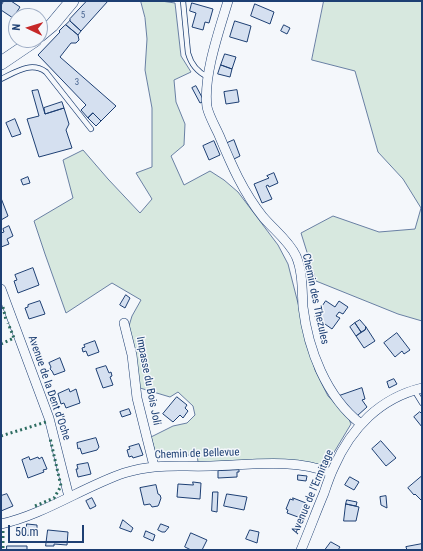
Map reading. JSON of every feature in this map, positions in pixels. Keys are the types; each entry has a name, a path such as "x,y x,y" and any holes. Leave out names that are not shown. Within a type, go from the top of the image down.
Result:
{"main road":[{"path":"48,28 72,1"},
{"path":"1,63 23,48"}],"street":[{"name":"Chemin des Thezules","path":"228,1 208,77 206,92 208,109 233,169 248,196 263,217 293,251 297,259 301,278 304,309 317,361 325,380 338,399 352,416 361,424"},
{"name":"Avenue de la Dent d'Oche","path":"1,289 49,418 69,497"},
{"name":"Impasse du Bois Joli","path":"124,323 132,355 137,398 154,466"},
{"name":"Avenue de l'Ermitage","path":"301,550 331,473 342,452 361,424 368,416 385,403 418,389"},
{"name":"Chemin de Bellevue","path":"1,524 36,512 123,474 154,466 202,466 273,463 316,468 331,473"}],"lane":[{"path":"183,1 187,45 190,60 195,68 208,77"},
{"path":"1,79 28,67 35,67 46,72 91,129"},
{"path":"418,389 422,403"}],"shaded area":[{"path":"141,1 175,3 181,56 191,72 174,80 176,102 185,124 184,145 171,156 184,185 210,171 238,192 278,245 288,264 315,370 328,396 348,417 351,424 327,464 322,466 280,460 198,462 197,454 157,459 151,437 173,426 187,423 195,415 193,406 178,392 170,397 140,388 128,329 132,316 141,300 112,283 66,313 34,221 73,198 63,160 83,150 140,213 152,199 136,173 152,167 152,108 145,70 147,39 145,18"},
{"path":"324,1 422,1 422,321 398,314 316,281 301,233 333,216 379,232 415,229 421,208 403,179 378,152 355,71 312,60"}],"building":[{"path":"4,1 11,1 20,7 8,8 8,15 1,10 1,6"},
{"path":"87,1 108,1 81,31 70,21 70,19"},
{"path":"192,3 213,9 209,23 205,22 203,30 192,27 196,13 190,11"},
{"path":"255,4 274,12 270,24 251,16"},
{"path":"70,21 81,31 78,35 66,25"},
{"path":"235,21 251,26 247,42 230,37"},
{"path":"66,25 78,35 79,40 76,43 71,43 60,57 116,106 101,121 93,113 88,118 81,110 86,105 38,55 45,48 48,48 48,45"},
{"path":"284,25 290,28 287,34 281,31"},
{"path":"225,54 236,57 232,69 221,65"},
{"path":"221,65 232,69 230,77 218,74"},
{"path":"196,86 204,101 200,103 192,88"},
{"path":"38,90 45,114 64,108 69,124 66,130 72,148 39,157 27,119 39,116 32,91"},
{"path":"237,90 239,102 226,104 224,92"},
{"path":"62,102 64,108 45,114 44,108"},
{"path":"93,113 101,121 96,126 88,118"},
{"path":"15,119 21,134 12,137 6,123"},
{"path":"234,140 240,156 232,160 225,144"},
{"path":"214,141 220,155 209,160 203,146"},
{"path":"274,173 278,183 269,187 268,185 266,186 272,199 262,203 254,184 269,178 267,176"},
{"path":"28,177 30,183 23,185 21,180"},
{"path":"1,198 8,216 1,220"},
{"path":"9,226 13,236 7,239 9,244 1,247 1,233 4,232 3,229"},
{"path":"33,268 39,285 18,293 14,281 17,280 15,275"},
{"path":"126,295 130,298 125,308 120,305"},
{"path":"40,301 45,314 29,319 25,308 28,307 28,305"},
{"path":"326,301 335,307 339,301 348,307 343,314 339,312 336,316 340,318 332,329 315,317"},
{"path":"360,320 366,327 365,330 361,332 355,323"},
{"path":"355,323 361,332 356,336 350,327"},
{"path":"366,327 375,341 364,348 356,336 365,330"},
{"path":"397,333 410,350 404,354 402,351 395,357 384,343"},
{"path":"95,341 99,352 88,356 86,351 83,352 82,348 85,347 84,345"},
{"path":"60,358 65,371 54,375 50,369 51,367 49,363"},
{"path":"106,366 109,373 111,372 112,376 110,377 113,385 103,388 96,369"},
{"path":"394,379 397,384 389,388 387,382"},
{"path":"362,388 365,399 362,400 367,407 357,416 339,396"},
{"path":"69,389 70,392 76,389 80,403 66,408 64,403 61,404 58,394"},
{"path":"177,397 187,405 185,408 188,411 183,418 180,415 173,422 163,414"},
{"path":"129,409 131,414 122,417 120,412"},
{"path":"420,412 422,414 422,427 414,417"},
{"path":"96,438 99,447 97,450 82,454 80,448 78,449 77,443"},
{"path":"381,441 396,458 386,466 372,449"},
{"path":"139,444 143,455 133,458 132,456 129,457 127,450 130,449 129,447"},
{"path":"29,457 30,460 38,457 39,459 42,457 47,469 43,470 44,472 28,478 22,460"},
{"path":"88,463 91,474 78,477 76,469 78,469 77,465"},
{"path":"239,470 239,472 237,472 237,477 218,478 218,471"},
{"path":"298,475 307,476 306,481 298,480"},
{"path":"422,476 422,498 421,500 408,488"},
{"path":"350,477 359,482 354,490 345,485"},
{"path":"193,482 201,483 200,499 177,497 178,484 193,485"},
{"path":"156,485 158,494 161,498 158,506 152,507 150,504 144,505 140,488"},
{"path":"213,492 218,492 217,512 212,511"},
{"path":"7,494 13,506 1,511 1,496"},
{"path":"227,494 247,497 244,510 224,506"},
{"path":"386,496 387,508 381,505 380,497"},
{"path":"92,498 96,506 90,509 86,501"},
{"path":"293,498 306,503 298,517 287,513 288,510 286,509 290,499 293,500"},
{"path":"347,500 357,502 356,506 346,504"},
{"path":"346,504 359,507 356,521 344,521"},
{"path":"123,520 133,528 131,532 120,528"},
{"path":"27,524 37,525 37,536 26,535"},
{"path":"161,524 169,527 165,532 158,530"},
{"path":"48,530 68,532 67,545 54,544 54,546 46,546"},
{"path":"250,530 259,532 257,543 246,539"},
{"path":"146,531 155,535 153,541 144,537"},
{"path":"191,533 207,540 202,550 191,550 185,547"},
{"path":"331,542 340,547 338,550 325,550"},
{"path":"422,544 422,550 407,550 406,547"},
{"path":"7,546 27,546 27,550 7,550"}],"hedge":[{"path":"3,307 6,320"},
{"path":"1,344 14,338 8,323"},
{"path":"1,436 46,422"},
{"path":"35,506 54,498 61,486 50,438"},
{"path":"3,531 3,550"}]}
